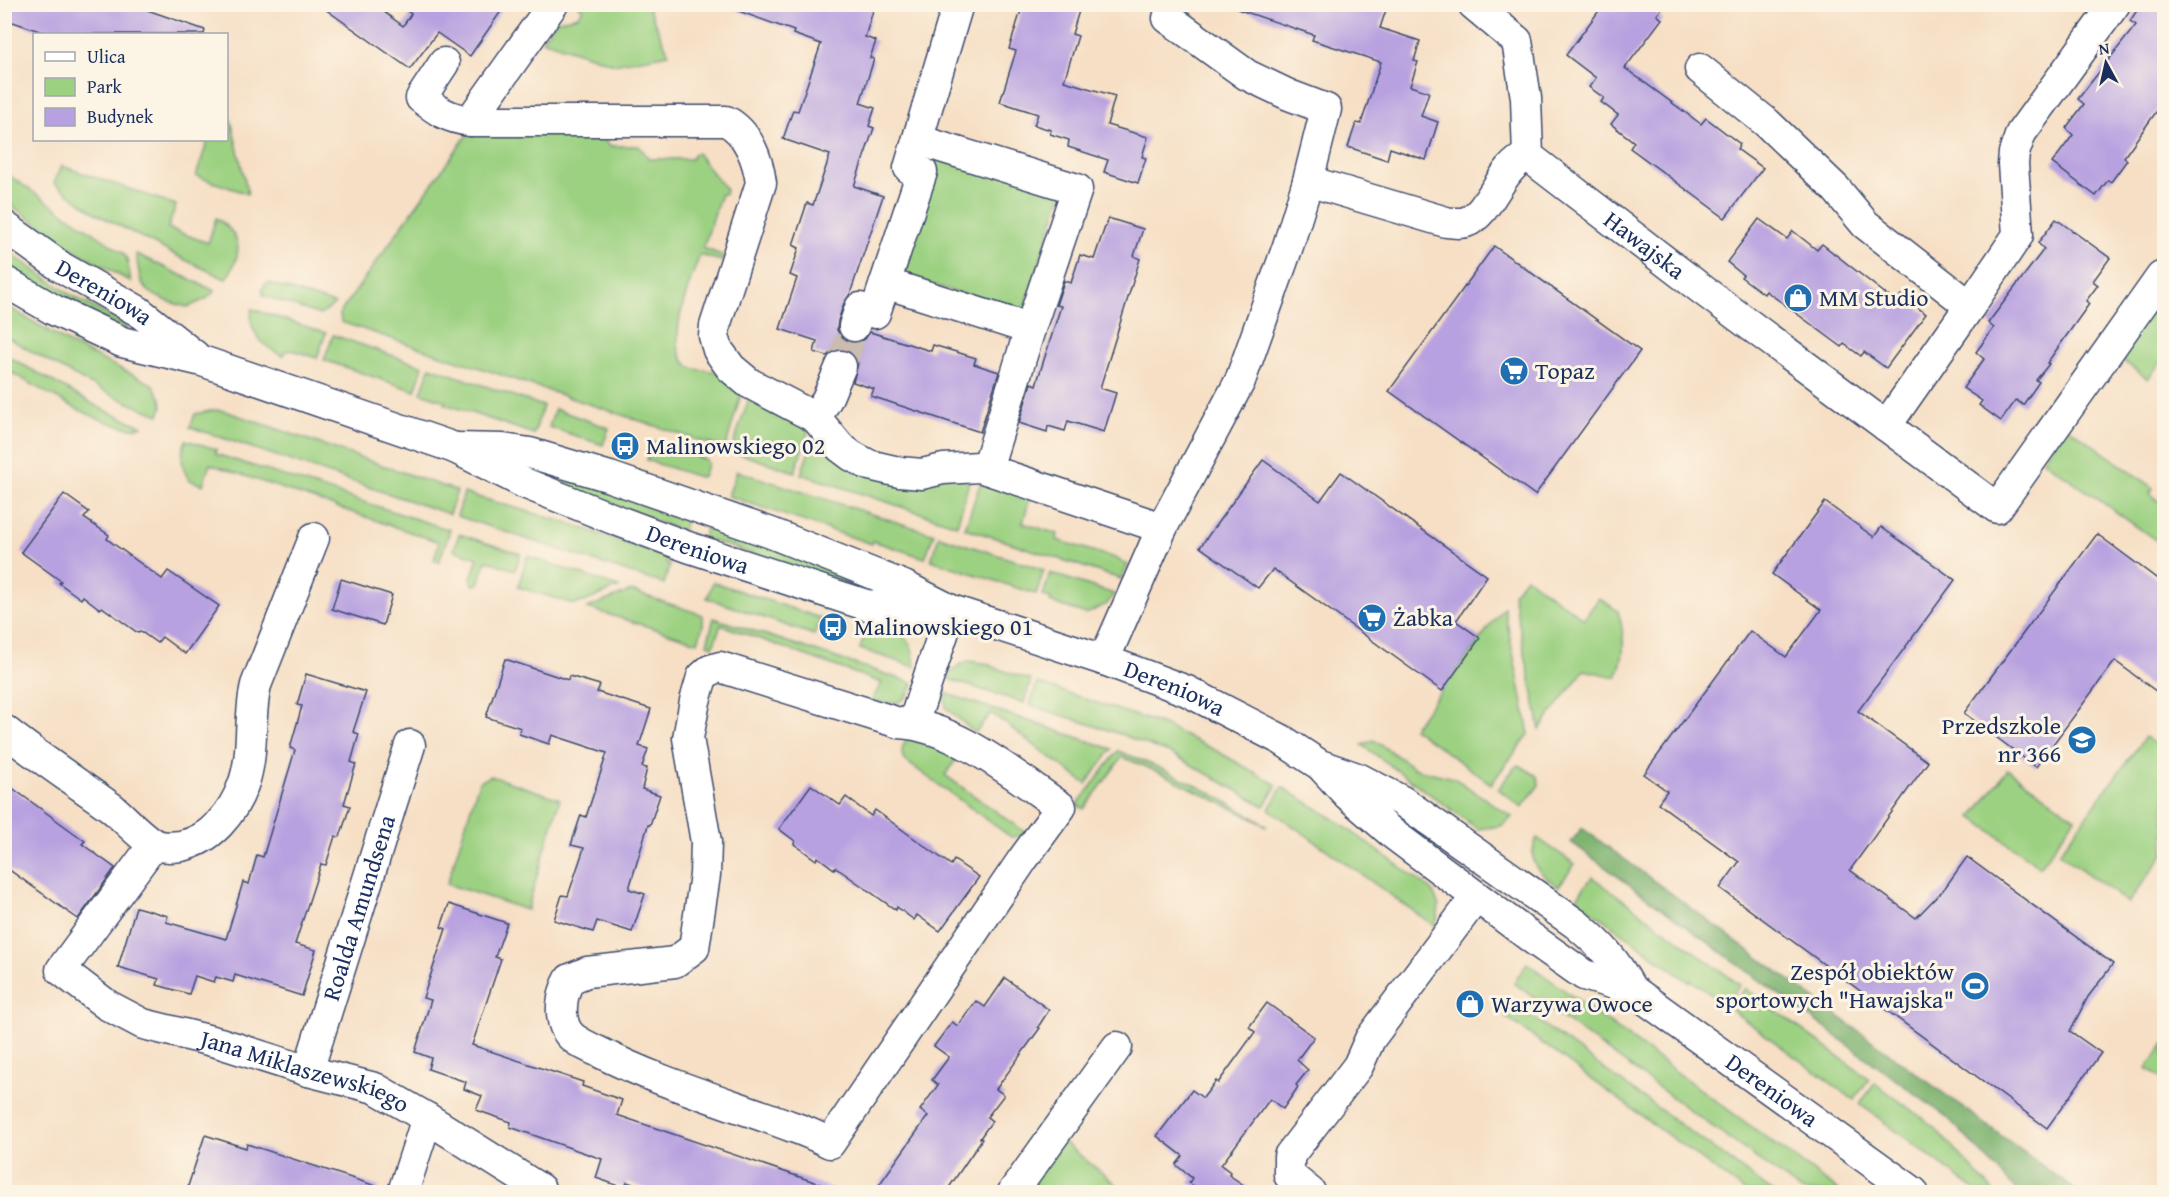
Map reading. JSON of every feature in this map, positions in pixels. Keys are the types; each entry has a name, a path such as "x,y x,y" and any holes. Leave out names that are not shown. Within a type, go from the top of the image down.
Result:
{"street":[{"path":"470,121 553,4"},
{"path":"854,326 860,308 875,313 922,172 909,168 958,4"},
{"path":"1886,426 2018,235 2013,164 2020,133 2115,4"},
{"path":"1308,181 1446,222 1465,223 1473,218 1514,163 1528,156 1526,98 1516,41 1484,8"},
{"path":"1104,660 1162,528 1240,381 1288,246 1308,181 1326,109 1247,75 1168,18"},
{"path":"444,63 421,98 445,115 470,121 726,121 736,126 744,135 756,160 761,183 714,336 718,350 731,368 749,383 816,418 840,447 852,456 869,465 899,472 922,474 980,467 1162,528"},
{"path":"1700,69 1767,123 1795,149 1836,189 1865,224 1970,306"},
{"path":"918,140 1077,189 1030,329 987,469"},
{"name":"Hawajska","path":"1528,156 1704,291 1997,508 2162,277"},
{"name":"Dereniowa","path":"4,226 61,267 138,311 202,362"},
{"name":"Dereniowa","path":"4,281 54,310 122,342 202,362 455,448 524,483 616,520 866,605 891,609 951,610"},
{"path":"885,282 1030,329"},
{"path":"816,418 841,366"},
{"name":"Dereniowa","path":"455,448 503,449 530,453 610,477 771,533 904,586 951,610 1104,660 1186,692 1281,740 1320,765 1360,779 1402,801 1598,942 1618,965 1631,989"},
{"path":"4,730 113,809 154,844 170,848 187,845 201,839 218,826 237,799 248,771 252,700 256,685 314,538"},
{"path":"913,724 951,610"},
{"path":"720,667 899,723 913,724 969,745 1061,807 1023,859 830,1143 793,1127 665,1081 613,1059 573,1038 567,1031 562,1005 564,990 570,979 587,972 675,962 694,948 705,875 706,842 688,738 702,677 710,670 720,667"},
{"name":"Roalda Amundsena","path":"308,1071 410,745"},
{"name":"Dereniowa","path":"1320,765 1348,795 1393,834 1584,975 1631,989 1913,1192"},
{"name":"Jana Miklaszewskiego","path":"154,844 61,970 107,1005 142,1024 220,1043 308,1071 375,1088 540,1189 539,1192"},
{"path":"1310,1192 1289,1175 1289,1156 1358,1066 1370,1039 1476,897"},
{"path":"1013,1192 1117,1047"},
{"path":"403,1192 427,1118"}],"green space":[{"path":"577,5 647,5 669,54 614,64 542,40 556,21 578,16 583,9"},
{"path":"228,118 231,120 248,194 196,176 208,141 228,141"},
{"path":"469,132 600,133 609,146 639,146 649,159 692,159 693,154 697,153 726,190 725,194 721,194 703,248 724,256 722,261 700,255 681,312 678,344 681,357 689,366 719,374 741,394 725,449 341,322 340,313"},
{"path":"937,151 1063,190 1023,313 898,274"},
{"path":"62,166 176,205 168,228 208,243 216,218 231,231 238,245 238,253 232,270 226,279 97,214 54,183"},
{"path":"4,172 123,253 127,259 131,282 78,252 5,201"},
{"path":"4,249 71,295 126,325 126,330 5,270"},
{"path":"136,254 215,291 206,299 188,307 162,299 145,288 142,283"},
{"path":"269,283 335,304 320,315 264,296 262,290 265,284"},
{"path":"5,305 72,345 152,384 161,398 162,407 159,415 99,389 5,336"},
{"path":"252,309 326,333 317,358 292,350 284,352 283,356 269,348 255,332 252,325"},
{"path":"2147,310 2164,323 2164,357 2148,379 2115,355"},
{"path":"333,335 423,366 415,391 324,360"},
{"path":"9,357 102,409 142,426 130,428 114,424 74,407 5,369"},
{"path":"430,367 543,406 534,434 445,404 445,401 421,393"},
{"path":"749,398 809,429 795,472 731,451"},
{"path":"555,409 609,428 603,445 549,427"},
{"path":"215,410 225,411 457,491 449,514 190,427 195,414"},
{"path":"2065,425 2153,488 2150,493 2164,506 2164,546 2043,460"},
{"path":"814,436 970,478 957,525 801,474"},
{"path":"186,440 216,449 216,454 450,530 439,562 434,560 439,542 210,464 203,485 189,480 182,460"},
{"path":"653,442 706,460 708,463 703,476 699,477 646,460"},
{"path":"527,465 688,514 682,531 528,472"},
{"path":"737,471 934,534 925,558 873,541 872,544 728,496"},
{"path":"981,481 1030,497 1023,523 1058,534 1057,540 1115,558 1128,565 1121,579 965,528"},
{"path":"464,493 567,523 668,557 666,563 670,565 664,584 457,516"},
{"path":"708,522 872,586 869,591 703,538"},
{"path":"459,534 521,554 515,570 486,560 479,584 473,585 471,578 478,558 454,550"},
{"path":"939,536 1044,570 1036,594 931,560"},
{"path":"527,556 619,587 584,602 573,604 518,587"},
{"path":"1050,573 1114,594 1107,604 1086,614 1050,602 1051,598 1043,596"},
{"path":"1526,577 1584,619 1599,598 1618,611 1623,637 1622,661 1616,677 1584,670 1540,729 1513,594"},
{"path":"713,582 820,618 814,635 707,598"},
{"path":"631,591 703,615 703,625 698,642 587,608"},
{"path":"1504,607 1529,734 1491,784 1413,728"},
{"path":"714,618 913,683 903,700 892,703 871,701 882,683 721,625 713,646 707,644"},
{"path":"868,622 902,635 911,647 915,667 860,649"},
{"path":"968,661 990,664 990,666 1031,680 1024,703 948,679 956,668"},
{"path":"1037,683 1161,724 1215,750 1277,785 1264,806 1174,755 1123,735 1030,705"},
{"path":"945,693 1112,749 1086,784 991,713 975,733 946,708"},
{"path":"2145,737 2164,751 2164,854 2128,903 2059,853"},
{"path":"909,738 961,753 945,775 1029,835 1011,837 903,759 903,747"},
{"path":"1374,740 1416,769 1454,778 1512,817 1501,826 1478,829 1362,745"},
{"path":"1118,751 1195,785 1267,826 1165,775 1122,757 1084,809 1077,805"},
{"path":"1519,765 1537,776 1539,785 1522,807 1498,789"},
{"path":"2008,769 2075,818 2040,867 1972,817"},
{"path":"491,776 560,799 527,910 447,884 479,782"},
{"path":"1282,787 1336,820 1432,890 1439,906 1436,927 1269,809"},
{"path":"1582,828 2078,1192 2018,1192 1948,1118 1571,842"},
{"path":"1537,838 1575,864 1558,887 1540,872 1533,861"},
{"path":"1592,877 1740,985 1725,1005 1691,980 1689,982 1576,899"},
{"path":"1527,963 1841,1192 1803,1192 1514,983"},
{"path":"1745,988 1869,1079 1854,1100 1730,1009"},
{"path":"1512,1002 1773,1192 1746,1192 1505,1016"},
{"path":"2164,1044 2164,1081 2147,1068"},
{"path":"1875,1083 1933,1126 1994,1192 1978,1192 1860,1104"},
{"path":"1061,1140 1122,1189 1120,1192 1022,1192"}],"building":[{"path":"4,4 130,4 205,30 204,33 45,33 4,19"},
{"path":"318,4 373,4 403,26 411,14 398,4 506,4 470,56 437,33 410,69"},
{"path":"730,4 875,4 865,37 876,41 870,58 874,59 860,103 875,108 869,126 874,128 854,186 883,196 850,294 844,303 837,330 842,338 849,342 857,343 865,339 870,332 931,351 933,345 976,358 974,364 999,372 980,432 871,396 874,389 853,382 858,363 848,350 838,349 827,356 814,352 817,341 780,329 797,278 790,275 799,248 793,245 807,203 813,205 830,155 783,139 793,110 798,111 821,44 793,34 794,31 730,8"},
{"path":"1023,4 1081,4 1072,34 1078,36 1064,81 1115,96 1107,125 1148,137 1142,157 1146,158 1138,183 1104,172 1108,160 1068,147 1069,140 1050,134 1051,130 1034,125 1038,114 1000,102 1016,51 1009,49"},
{"path":"1238,4 1388,4 1380,28 1420,41 1414,61 1418,62 1410,86 1429,92 1421,116 1438,122 1426,160 1390,148 1387,160 1348,147 1356,123 1361,124 1381,62 1312,40 1314,35 1237,9"},
{"path":"1604,4 1665,4 1657,15 1662,19 1625,68 1701,124 1706,118 1740,144 1737,149 1763,168 1725,218 1630,148 1634,142 1611,124 1618,115 1601,102 1604,98 1589,87 1596,78 1566,55"},
{"path":"2141,4 2164,4 2164,101 2124,157 2127,160 2111,182 2108,180 2096,196 2052,163 2073,135 2066,128 2084,104 2078,99 2136,25 2130,21"},
{"path":"1108,218 1143,229 1134,256 1140,259 1100,388 1116,393 1104,432 1068,421 1065,431 1048,426 1047,432 1019,423 1031,383 1036,385 1061,306 1056,305 1064,281 1071,283 1080,255 1094,259"},
{"path":"1759,219 1787,239 1793,231 1817,250 1822,244 1896,302 1901,295 1926,314 1886,368 1864,352 1861,356 1844,344 1842,347 1766,291 1764,294 1741,277 1743,275 1727,262"},
{"path":"2056,219 2110,258 2093,281 2098,285 2086,301 2089,304 2036,380 2039,382 2023,405 2016,400 2001,421 1979,405 1982,401 1963,388 1984,359 1976,352 1994,328 1988,323 2044,249 2038,243"},
{"name":"Topaz","path":"1494,246 1640,351 1535,495 1389,391"},
{"path":"1263,460 1320,501 1341,472 1487,576 1456,621 1480,638 1442,691 1273,569 1258,588 1200,547"},
{"path":"64,494 89,512 84,518 109,535 107,539 162,579 168,571 219,606 185,654 162,637 157,643 140,631 138,633 102,607 100,609 83,596 81,599 59,583 61,581 21,552"},
{"path":"1825,502 1874,537 1881,527 1955,580 1858,711 1928,762 1850,870 1916,918 1944,889 1967,857 2113,964 2088,997 2070,1031 2101,1053 2047,1128 1720,888 1739,862 1658,803 1667,791 1644,774 1750,631 1786,657 1821,610 1772,574"},
{"path":"2097,534 2164,584 2164,697 2115,661 2036,767 1964,713"},
{"path":"341,579 392,595 383,625 332,609"},
{"path":"505,659 568,680 569,676 600,685 597,692 651,709 639,746 648,749 642,767 647,768 642,789 660,795 650,825 648,825 629,889 645,894 632,932 597,921 593,932 554,920 562,895 568,896 584,848 571,845 581,815 586,817 607,753 552,735 549,744 519,734 521,728 486,717"},
{"path":"306,674 366,692 353,732 359,734 351,762 356,764 344,804 350,806 340,837 335,836 326,865 321,864 295,944 316,950 302,996 235,975 233,982 216,977 214,982 195,976 189,994 157,985 159,979 118,967 136,907 168,916 166,922 226,939 243,882 249,884 257,855 263,857 295,750 290,748 302,706 297,705"},
{"path":"4,782 85,841 82,844 115,868 78,919 4,866"},
{"path":"811,785 840,805 846,797 871,816 875,810 951,865 954,860 979,877 940,931 917,915 914,920 897,907 896,910 835,867 834,869 818,857 816,860 794,844 795,841 779,829"},
{"path":"449,904 507,923 495,957 501,959 472,1045 583,1082 582,1086 622,1100 617,1115 835,1189 834,1192 656,1192 627,1182 625,1188 596,1178 602,1159 510,1127 511,1122 476,1110 482,1096 464,1089 466,1082 428,1069 431,1058 415,1052 431,1000 423,998 446,929 441,927"},
{"path":"1005,978 1049,1010 1038,1027 1040,1028 996,1089 1004,1095 987,1117 992,1121 980,1138 982,1139 946,1192 874,1192 928,1116 920,1110 938,1085 932,1080 949,1057 934,1046 952,1022 958,1026 976,1001 985,1007"},
{"path":"1267,1003 1314,1037 1297,1060 1308,1070 1296,1085 1298,1087 1283,1109 1270,1099 1221,1165 1230,1172 1229,1175 1254,1192 1202,1192 1189,1183 1192,1178 1176,1165 1183,1156 1157,1136 1192,1090 1203,1098 1216,1081 1218,1083 1255,1032 1249,1027"},
{"path":"205,1135 246,1148 247,1144 379,1187 378,1192 186,1192"}],"tunnel":[{"path":"841,366 854,326"}],"place":[{"name":"MM Studio","path":"1798,298"},
{"name":"Topaz","path":"1514,371"},
{"name":"Malinowskiego 02","path":"625,446"},
{"name":"Żabka","path":"1372,618"},
{"name":"Malinowskiego 01","path":"833,627"},
{"name":"Przedszkole nr 366","path":"2082,740"},
{"name":"Zespół obiektów sportowych \"Hawajska\"","path":"1975,986"},
{"name":"Warzywa Owoce","path":"1470,1004"}]}
